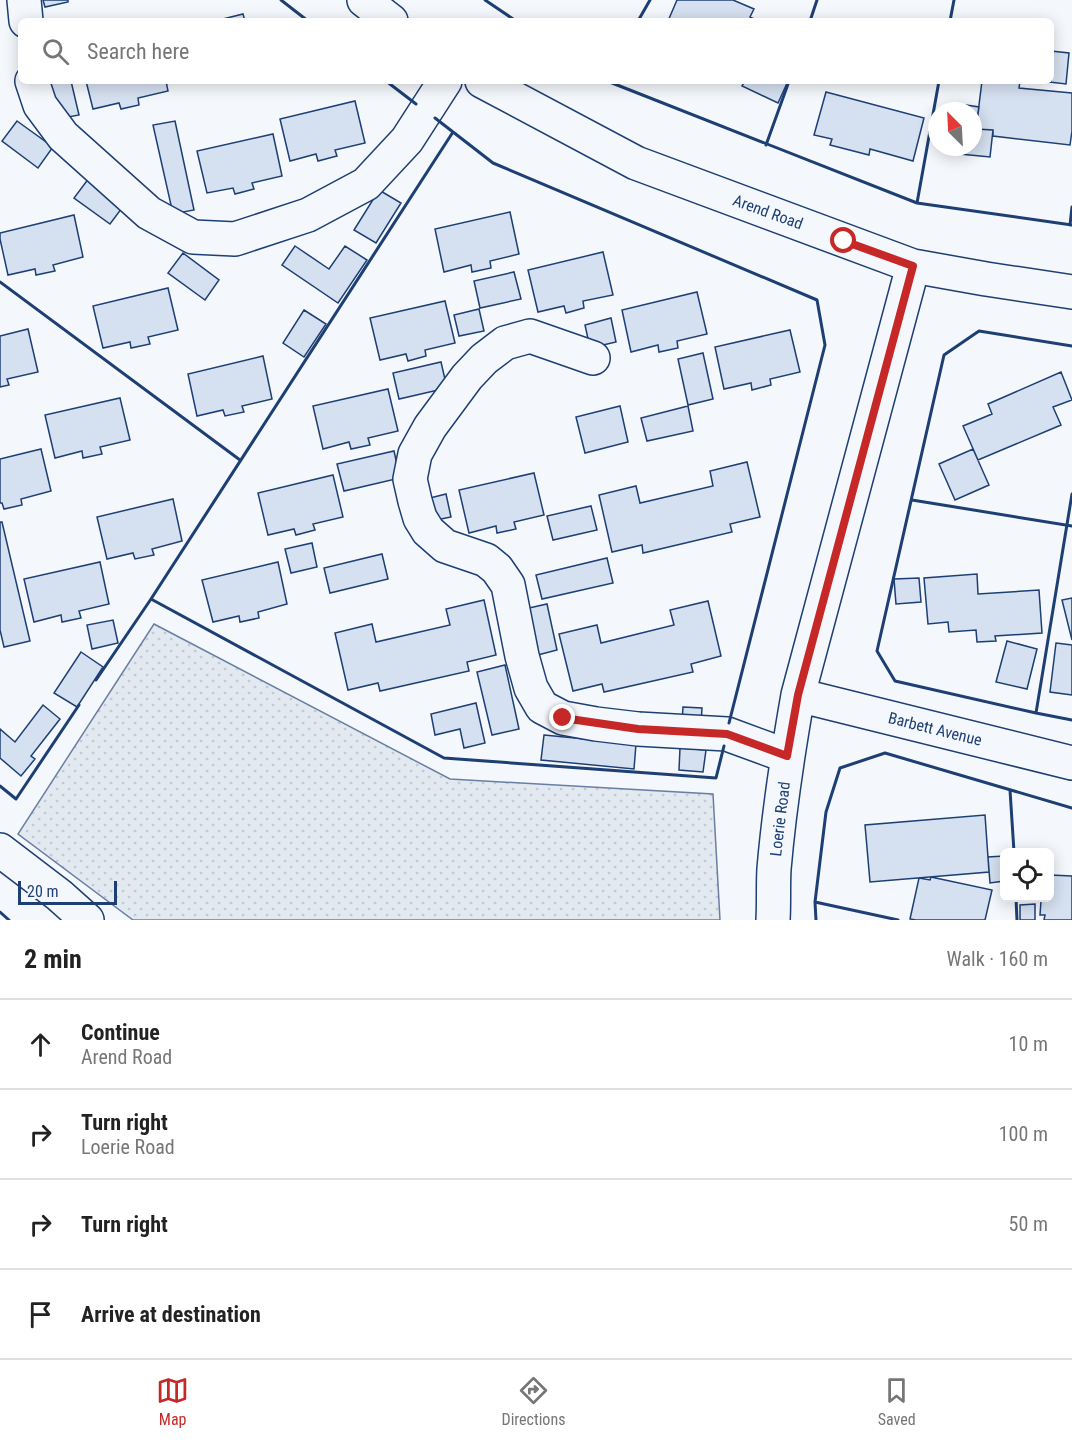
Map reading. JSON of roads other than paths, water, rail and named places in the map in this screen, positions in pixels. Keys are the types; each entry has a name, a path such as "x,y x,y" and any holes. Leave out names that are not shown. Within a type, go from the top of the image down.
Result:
{"street":[{"path":"24,0 26,18"},
{"path":"364,0 387,18"},
{"path":"33,84 40,105 63,136 149,213 193,237 235,239 308,215 366,184 407,140 443,84"},
{"name":"Arend Road","path":"488,84 636,163 913,266 1072,292"},
{"name":"Loerie Road","path":"773,920 774,871 787,756 798,695 913,266"},
{"path":"592,358 530,336 505,343 484,359 467,377 430,427 415,454 410,479 420,518 428,531 445,546 486,560 497,569 508,585 522,656 531,688 542,707 563,718 597,724 727,734 787,756"},
{"name":"Barbett Avenue","path":"798,695 1072,763"},
{"path":"0,850 59,895 87,920"}]}
